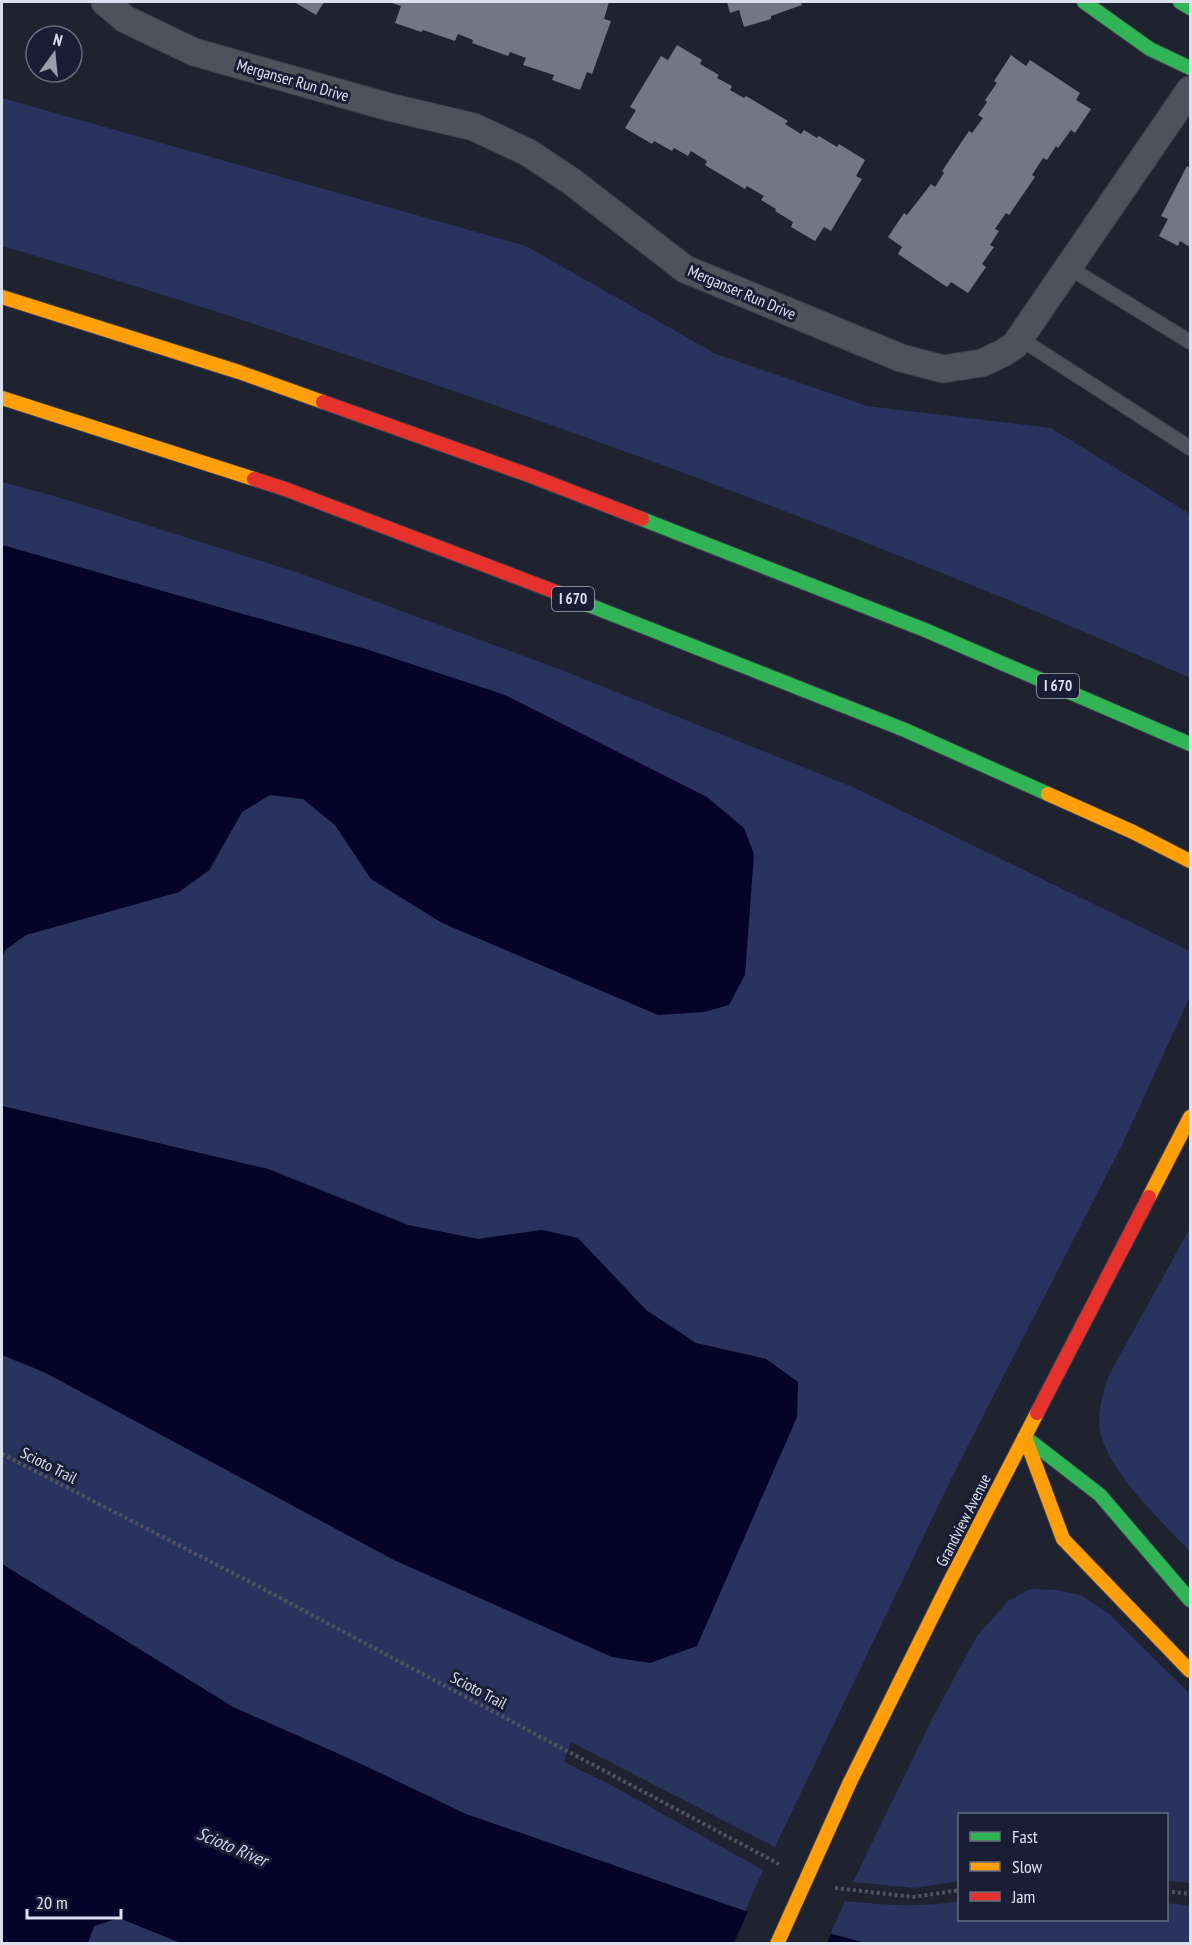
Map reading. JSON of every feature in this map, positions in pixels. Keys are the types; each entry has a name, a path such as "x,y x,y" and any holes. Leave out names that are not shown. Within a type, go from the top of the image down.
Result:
{"main road":[{"path":"1084,2 1150,50 1191,68"},
{"path":"1180,2 1191,8"},
{"name":"I 670","path":"2,297 239,372 531,476 925,630 1191,744"},
{"name":"I 670","path":"2,398 285,489 584,603 905,730 1133,832 1186,866"},
{"name":"Grandview Avenue","path":"777,1944 850,1782 1191,1117"},
{"path":"1025,1437 1100,1495 1191,1600"},
{"path":"1025,1437 1063,1539 1191,1671"}],"street":[{"name":"Merganser Run Drive","path":"105,2 125,19 194,52 389,107 474,127 537,159 571,181 685,269 901,358 943,369 982,363 1015,345 1191,90"}],"lane":[{"path":"1068,267 1191,342"},
{"path":"1019,338 1191,448"}],"path":[{"name":"Scioto Trail","path":"2,1454 254,1584 785,1867"},
{"path":"827,1885 837,1889 914,1897 958,1890"},
{"path":"1168,1891 1191,1894"}],"shaded area":[{"path":"2,98 526,246 716,354 867,406 1051,428 1190,514 1190,678 1013,602 835,530 655,463 298,338 2,246"},
{"path":"2,482 61,498 299,573 564,671 855,788 1190,951 1190,996 1122,1145 953,1475 775,1847 571,1742 564,1762 611,1785 763,1870 745,1911 466,1814 233,1707 2,1564 2,1355 44,1372 394,1560 612,1656 650,1663 797,1417 798,1382 766,1359 696,1343 646,1310 578,1238 542,1230 478,1239 408,1225 268,1169 2,1106 2,959 5,950 26,935 179,892 210,870 242,812 269,795 303,799 335,825 371,879 369,650 2,545"},
{"path":"1190,1228 1190,1552 1151,1511 1114,1463 1105,1447 1099,1418 1108,1377"},
{"path":"1030,1589 1056,1590 1081,1595 1110,1615 1190,1694 1190,1883 1168,1881 1168,1813 958,1813 958,1881 915,1888 853,1882 933,1717 977,1636 1008,1601"},
{"path":"845,1901 888,1905 958,1901 958,1921 1168,1921 1168,1903 1190,1906 1190,1943 866,1944 830,1934"},
{"path":"119,1918 183,1943 88,1944 94,1926"}],"water":[{"path":"2,545 369,650 505,695 707,797 744,828 754,854 745,975 729,1005 704,1012 658,1015 442,923 371,879 335,825 303,799 270,795 242,812 209,870 179,892 26,935 5,950 2,959"},
{"path":"2,1106 268,1169 408,1225 478,1239 542,1230 578,1238 646,1310 696,1343 766,1359 798,1382 797,1417 697,1646 650,1663 612,1657 394,1560 44,1372 2,1355"},
{"name":"Scioto River","path":"2,1564 233,1707 466,1814 745,1911 866,1943 183,1944 119,1918 94,1926 88,1943 2,1943"}],"pier":[{"path":"749,1909 832,1931 827,1944 734,1943"}],"building":[{"path":"294,2 324,2 316,15"},
{"path":"389,2 609,2 604,19 611,21 592,74 587,72 580,90 552,80 554,75 523,65 526,58 510,52 508,56 472,43 473,40 458,34 455,41 395,23 401,6"},
{"path":"727,2 801,2 802,5 771,16 771,19 744,27 739,10 730,13"},
{"path":"677,45 702,60 700,64 719,75 717,78 732,86 730,90 744,98 746,96 788,121 785,124 801,134 804,130 837,147 839,144 865,160 856,176 862,179 831,231 824,227 815,241 791,227 793,222 761,200 764,196 747,186 745,189 705,165 707,161 691,151 688,156 674,148 672,151 654,141 652,144 625,128 636,110 630,107 661,56 668,60"},
{"path":"1011,55 1026,66 1030,60 1080,93 1076,100 1091,109 1075,133 1071,130 1047,160 1043,158 1032,175 1035,177 1009,215 1006,213 995,229 999,231 990,245 994,247 982,264 986,267 968,293 951,282 947,287 898,254 902,247 888,237 904,213 907,215 931,184 935,187 944,173 942,171 969,131 972,133 983,118 978,115 997,83 994,81"},
{"path":"1187,166 1190,168 1190,247 1180,241 1178,246 1159,236 1168,219 1161,216"}],"traffic: fast":[{"path":"1084,2 1150,49 1190,68"},
{"path":"1180,2 1190,8"},
{"path":"642,519 925,630 1190,744"},
{"path":"561,594 905,730 1048,794"},
{"path":"1025,1437 1100,1495 1190,1600"}],"traffic: slow":[{"path":"2,297 239,372 323,402"},
{"path":"2,398 254,479"},
{"path":"1048,794 1133,832 1190,861"},
{"path":"1149,1197 1190,1117"},
{"path":"850,1782 1037,1413"},
{"path":"1025,1437 1063,1539 1190,1671"},
{"path":"777,1944 850,1782"}],"traffic: jam":[{"path":"323,402 531,476 642,519"},
{"path":"254,479 561,594"},
{"path":"1037,1413 1149,1197"}]}
